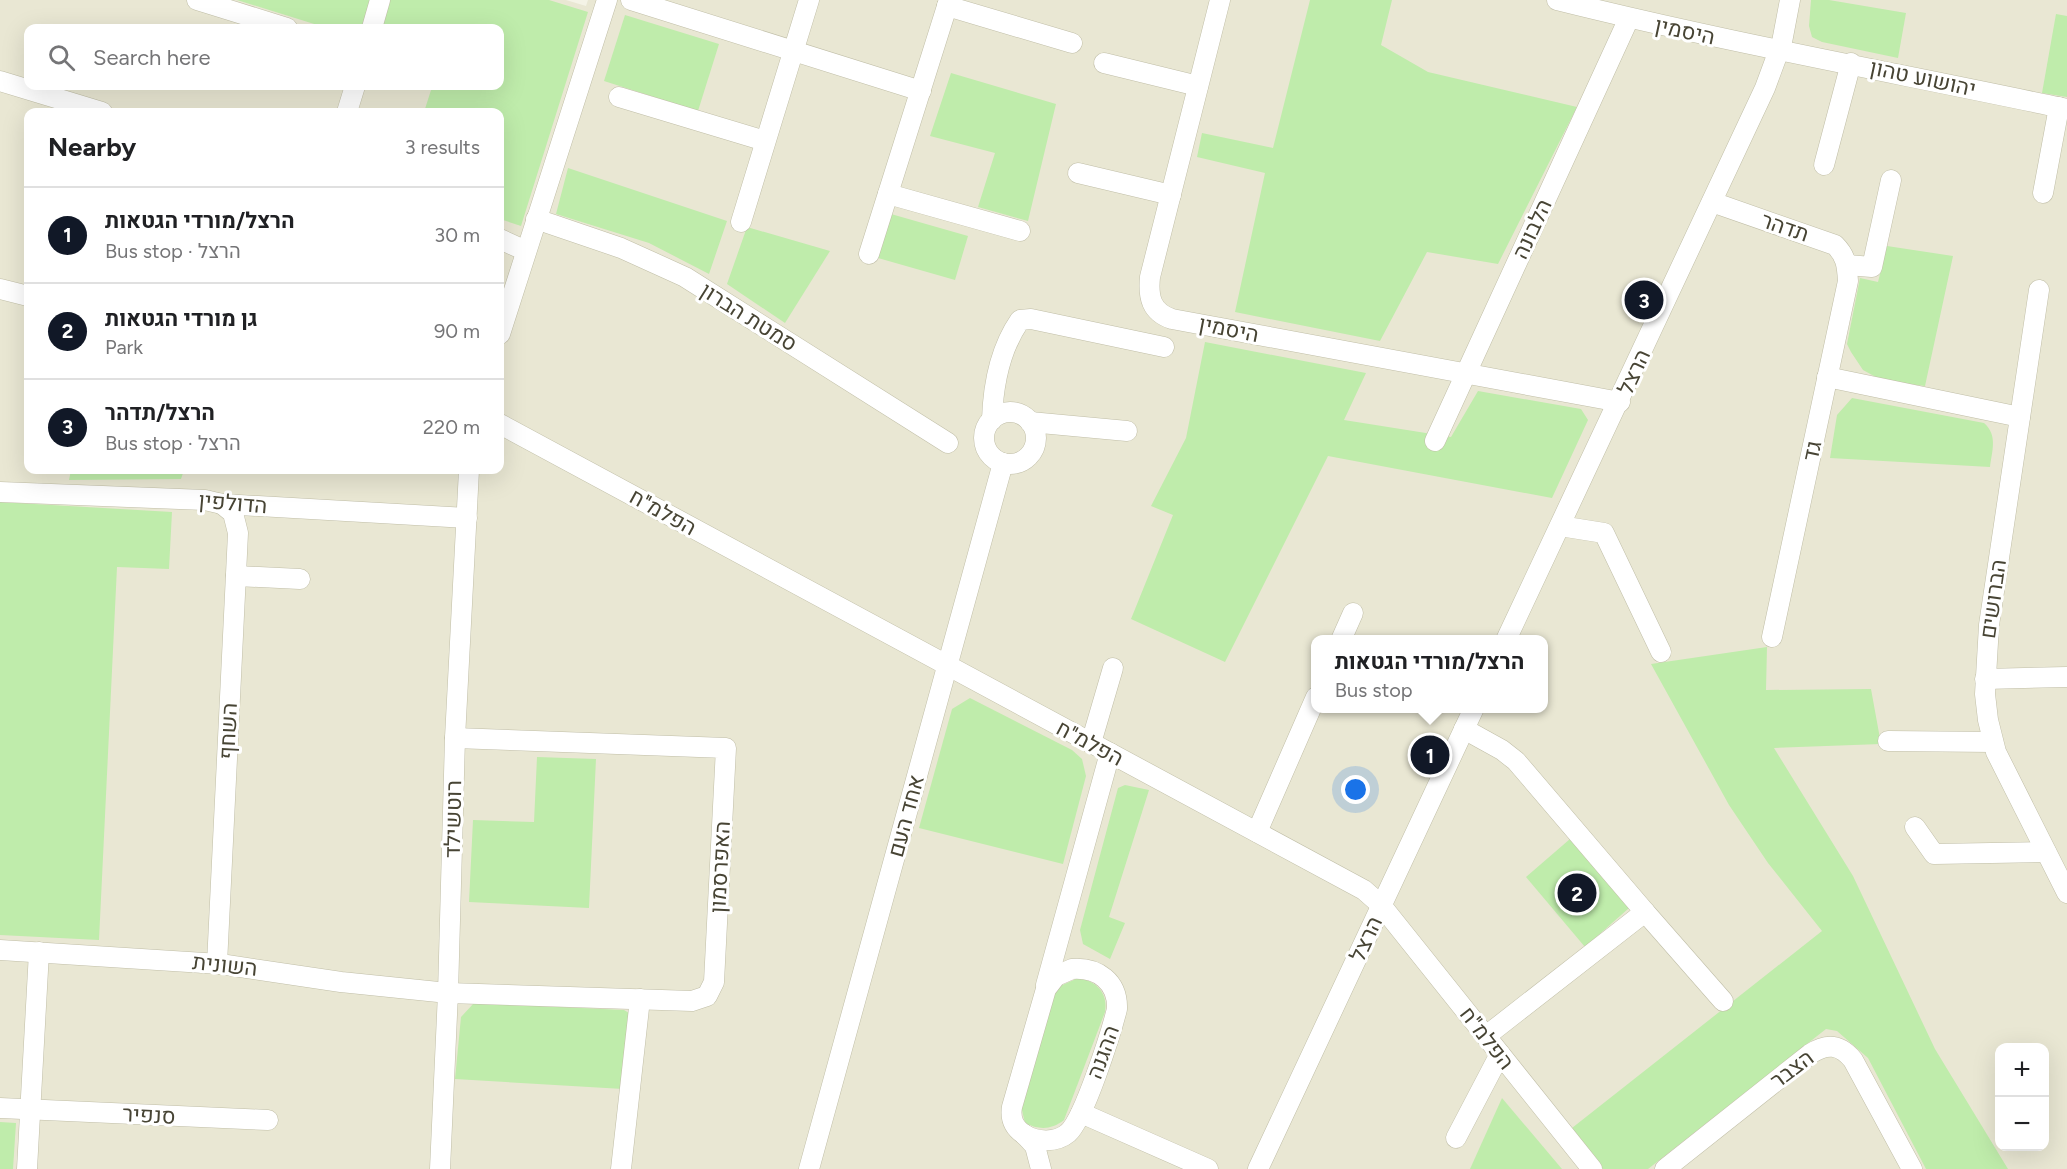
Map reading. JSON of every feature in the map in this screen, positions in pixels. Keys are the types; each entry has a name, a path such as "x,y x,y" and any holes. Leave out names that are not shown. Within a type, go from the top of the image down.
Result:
{"street":[{"path":"198,0 232,5 277,24"},
{"path":"373,24 380,0"},
{"path":"504,320 607,0"},
{"path":"631,0 921,91"},
{"path":"741,222 809,0"},
{"name":"היסמין","path":"1220,0 1149,285 1152,303 1161,314 1184,321 1620,402"},
{"name":"היסמין","path":"1557,0 1682,31 1780,48"},
{"name":"הרצל","path":"1508,635 1620,402 1765,88 1780,48 1790,0"},
{"path":"869,254 948,3 1072,43"},
{"name":"הלבונה","path":"1435,441 1629,18"},
{"name":"יהושוע טהון","path":"1780,48 2063,108"},
{"path":"1104,63 1198,86"},
{"path":"1824,165 1851,63"},
{"path":"0,81 24,88"},
{"path":"30,90 89,108"},
{"path":"348,108 354,90"},
{"path":"619,97 765,141"},
{"path":"2043,193 2063,108"},
{"path":"1078,173 1171,195"},
{"path":"1847,265 1872,267 1891,180"},
{"path":"888,194 1020,231"},
{"name":"תדהר","path":"1712,202 1835,245 1843,254 1847,265"},
{"name":"סמטת הברון","path":"536,219 621,248 685,277 948,443"},
{"path":"504,241 526,251"},
{"name":"גד","path":"1772,636 1848,281 1847,265"},
{"path":"0,289 24,295"},
{"name":"הברושים","path":"2039,290 1989,625 1985,679 1988,720 1993,742 2067,893"},
{"path":"1030,422 1036,437 1031,453 1019,462 1003,463 993,457 986,447 985,435 992,420 991,398 1003,354 1020,320 1031,319 1164,347"},
{"path":"1827,377 2020,417"},
{"path":"992,420 1001,414 1013,413 1030,422 1127,431"},
{"name":"הפלמ\"ח","path":"504,426 1364,890 1381,905 1592,1169"},
{"name":"אחד העם","path":"809,1169 1003,463"},
{"name":"רוטשילד","path":"440,1169 448,993 454,738 470,474"},
{"name":"הדולפין","path":"0,492 205,500 222,504 467,518"},
{"name":"השחף","path":"216,964 237,522 233,513 222,504"},
{"path":"1560,526 1604,533 1662,652"},
{"path":"236,576 300,579"},
{"path":"1343,635 1353,614"},
{"path":"1091,743 1113,668"},
{"path":"1985,679 2067,677"},
{"path":"1257,832 1311,708"},
{"name":"הרצל","path":"1257,1169 1472,713"},
{"path":"1464,729 1502,750 1516,761 1723,1001"},
{"name":"האפרסמון","path":"448,993 692,1001 704,998 712,988 726,748 454,738"},
{"path":"1888,741 1993,742"},
{"path":"1041,1169 1035,1146 1013,1121 1012,1107 1110,753"},
{"path":"1915,827 1934,854 2046,852"},
{"path":"1486,1036 1645,912"},
{"name":"ההגנה","path":"1046,1169 1060,1138 1072,1128 1081,1113 1117,1009 1117,996 1113,986 1105,977 1090,970 1069,955 1063,941 1062,928"},
{"name":"השונית","path":"0,950 216,964 448,993"},
{"path":"27,1169 39,952"},
{"path":"1044,995 1049,984 1061,973 1072,969 1090,970"},
{"path":"621,1169 640,999"},
{"name":"הצבר","path":"1665,1169 1810,1054 1828,1046 1842,1049 1853,1060 1908,1167"},
{"path":"1456,1138 1500,1054"},
{"name":"סנפיר","path":"0,1108 268,1120"},
{"path":"1081,1113 1208,1169"},
{"path":"1024,1134 1044,1140 1060,1138"}],"shaded area":[{"path":"0,0 566,0 586,6 588,0 2067,0 2067,1169 0,1169"}],"green space":[{"path":"237,0 549,0 588,12 521,226 504,220 504,108 425,108 431,90 504,90 504,24 314,24"},
{"path":"1310,0 1392,0 1381,45 1428,72 1577,107 1498,264 1427,252 1380,341 1235,312 1265,173 1197,157 1202,133 1273,148"},
{"path":"1811,0 1829,0 1906,13 1898,58 1822,42 1812,37 1809,26"},
{"path":"2056,14 2067,16 2067,97 2042,93"},
{"path":"625,15 719,44 698,111 604,81"},
{"path":"951,73 1056,104 1028,221 978,207 995,153 930,136"},
{"path":"568,168 727,221 709,274 649,243 556,214"},
{"path":"891,214 968,236 955,280 878,258"},
{"path":"747,227 830,251 785,323 727,284"},
{"path":"1887,246 1953,256 1925,386 1883,381 1863,370 1847,344 1860,278 1878,282"},
{"path":"1205,342 1366,373 1344,420 1451,437 1478,391 1581,409 1588,420 1552,498 1328,456 1225,662 1131,619 1173,515 1151,506 1186,438"},
{"path":"1852,398 1984,423 1993,438 1990,467 1830,458 1837,415"},
{"path":"70,474 183,474 181,479 69,480"},
{"path":"0,502 172,512 169,569 117,567 99,940 0,935"},
{"path":"1767,647 1766,690 1871,689 1881,744 1774,748 1853,876 1935,1049 2008,1169 1926,1169 1868,1058 1837,1031 1826,1029 1648,1169 1603,1169 1572,1128 1822,931 1768,863 1729,805 1651,664"},
{"path":"970,698 1072,750 1082,759 1086,776 1063,864 919,828 952,709"},
{"path":"537,757 596,759 589,908 469,902 473,820 534,822"},
{"path":"1125,785 1149,790 1109,917 1125,923 1110,959 1083,944 1080,930 1118,788"},
{"path":"1570,839 1629,908 1585,947 1526,877"},
{"path":"1078,978 1095,985 1103,993 1105,1012 1064,1120 1050,1127 1035,1127 1025,1123 1021,1106 1058,987"},
{"path":"474,1003 624,1010 629,1013 623,1089 455,1079 461,1017"},
{"path":"1502,1098 1562,1169 1470,1169"},
{"path":"0,1122 16,1123 13,1169 0,1169"}],"place":[{"name":"הרצל/תדהר","path":"1644,300"},
{"name":"הרצל/מורדי הגטאות","path":"1430,755"},
{"name":"גן מורדי הגטאות","path":"1577,893"}]}
